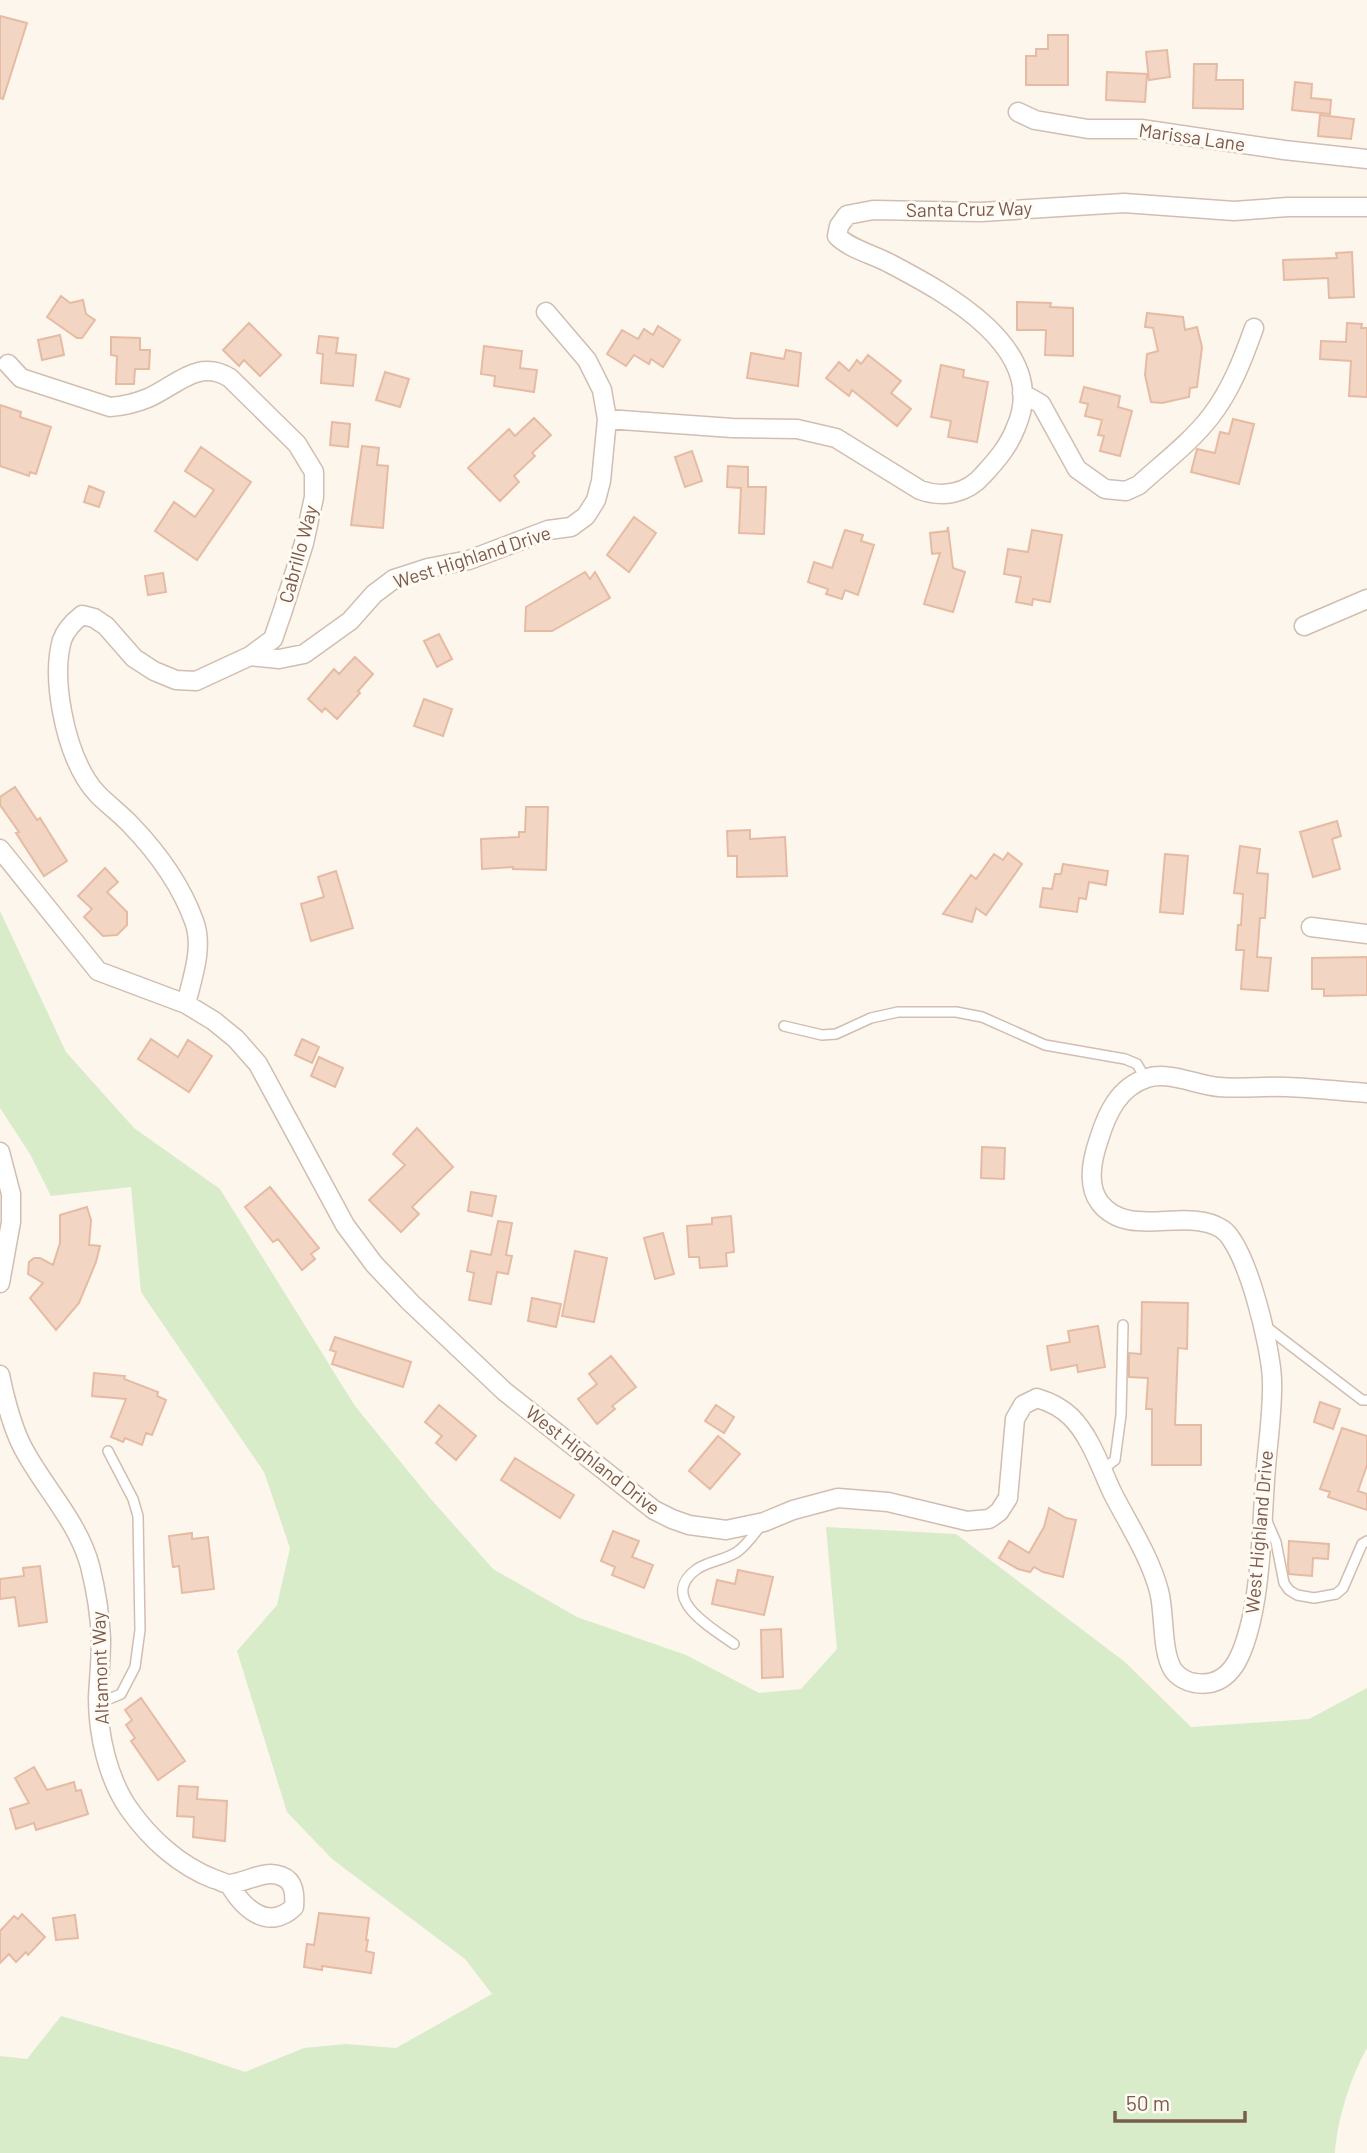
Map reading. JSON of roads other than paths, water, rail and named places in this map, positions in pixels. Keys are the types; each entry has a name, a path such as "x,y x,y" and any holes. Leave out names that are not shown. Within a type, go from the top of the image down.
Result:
{"street":[{"name":"Marissa Lane","path":"1018,112 1035,120 1088,129 1141,128 1284,150 1367,159"},
{"name":"Santa Cruz Way","path":"607,419 732,428 797,429 822,433 872,459 908,484 932,494 959,491 976,482 1000,455 1018,425 1022,393 1011,356 990,329 953,299 886,261 843,242 837,236 839,226 847,215 888,210 981,212 1124,202 1234,211 1287,207 1367,207"},
{"name":"West Highland Drive","path":"546,312 587,360 602,390 607,419 601,481 596,500 586,516 570,527 548,530 469,560 428,568 394,579 374,594 350,621 304,654 279,659 250,656 196,681 176,680 154,671 134,658 106,626 94,618 82,615 70,625 61,648 59,680 62,703 68,734 80,768 100,798 128,821 152,848 168,871 195,922 198,944 186,1004 214,1021 236,1039 258,1064 345,1225 374,1264 410,1303 504,1391 654,1510 689,1525 726,1530 764,1522 838,1497 888,1502 967,1521 989,1519 999,1512 1008,1498 1015,1419 1023,1405 1037,1398 1054,1403 1072,1418 1092,1449 1140,1547 1159,1591 1168,1658 1172,1669 1192,1683 1216,1682 1228,1675 1238,1663 1251,1620 1263,1513 1272,1381 1270,1348 1244,1262 1224,1230 1198,1221 1125,1219 1101,1205 1093,1189 1091,1174 1097,1143 1106,1118 1126,1088 1145,1078"},
{"path":"1022,393 1041,404 1077,469 1105,489 1126,491 1139,485 1210,417 1228,390 1254,328"},
{"name":"Cabrillo Way","path":"8,364 21,378 110,407 125,406 150,397 202,371 218,371 230,378 297,444 314,472 314,498 304,543 273,639 250,656"},
{"path":"1304,626 1367,599"},
{"path":"0,849 98,971 186,1004"},
{"path":"1311,927 1367,934"},
{"path":"1145,1078 1159,1075 1217,1087 1285,1087 1367,1093"},
{"path":"0,1152 11,1194 11,1223 0,1283"},
{"name":"Altamont Way","path":"0,1375 11,1418 22,1446 61,1507 83,1546 90,1565 98,1602 99,1703 110,1771 128,1808 153,1839 183,1863 206,1876 229,1884"}],"lane":[{"path":"784,1026 822,1035 836,1034 871,1018 898,1012 956,1012 982,1017 1045,1045 1125,1059 1137,1064 1145,1078"},
{"path":"1262,1324 1362,1400 1367,1399"},
{"path":"1102,1470 1115,1460 1121,1415 1123,1325"},
{"path":"99,1703 121,1694 135,1667 140,1630 138,1516 133,1499 108,1451"},
{"path":"1263,1513 1276,1542 1284,1583 1297,1595 1314,1598 1336,1594 1343,1588 1362,1544 1367,1541"},
{"path":"734,1644 699,1620 685,1604 682,1592 697,1569 736,1553 764,1522"}]}
